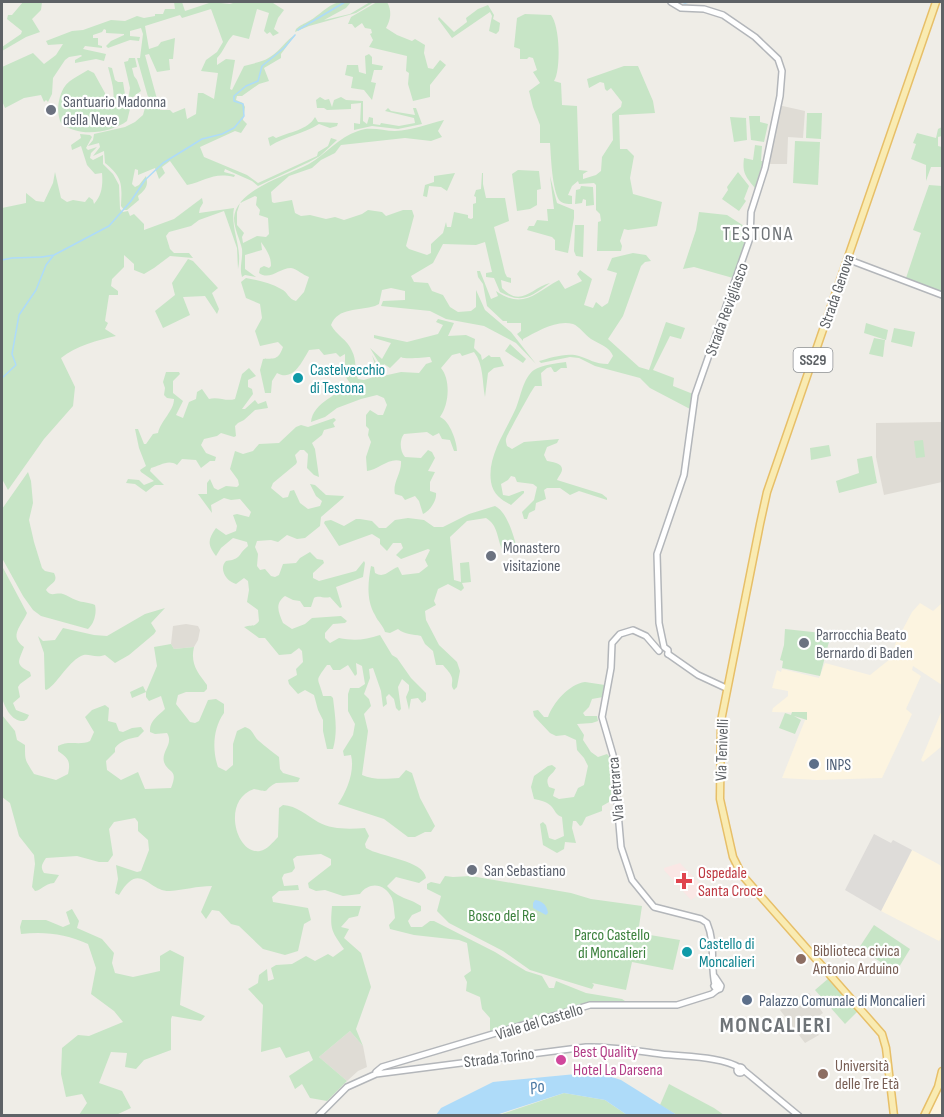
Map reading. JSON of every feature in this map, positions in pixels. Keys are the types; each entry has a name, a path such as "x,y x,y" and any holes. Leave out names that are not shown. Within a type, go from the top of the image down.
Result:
{"main road":[{"name":"Strada Genova","path":"726,688 767,492 936,2"},
{"name":"Via Tenivelli","path":"726,688 721,714 720,799 733,857 739,871 882,1034 886,1048 894,1116"},
{"path":"922,1116 932,1099 942,1071"}],"street":[{"name":"Strada Revigliasco","path":"662,648 657,554 684,475 695,395 750,238 751,212 766,163 780,96 782,71 776,55 727,18 704,9 681,8 671,2"},
{"path":"847,259 942,295"},
{"name":"Via Petrarca","path":"716,987 712,966 714,950 707,923 702,919 654,907 632,880 623,857 613,755 602,717 611,668 610,651 614,639 620,634 633,630 662,648 662,656 668,654 689,669 726,688"},
{"name":"Viale del Castello","path":"375,1074 382,1067 590,1005 677,1005 709,995 716,987"},
{"name":"Strada Torino","path":"318,1116 346,1088 375,1074 591,1047 730,1064 753,1077 799,1116"}],"shaded area":[{"path":"778,105 805,111 803,138 788,137 787,164 769,164 770,148"},
{"path":"942,422 942,482 884,495 876,457 876,423"},
{"path":"920,603 933,611 942,603 942,685 913,666 912,670 921,676 906,709 912,714 882,778 817,780 782,778 805,720 807,720 807,713 772,712 773,708 788,696 788,691 772,688 777,670 781,672 782,669 819,678 825,663 870,675 890,659 912,612"},
{"path":"186,624 198,626 200,630 198,640 194,647 174,649 171,644 173,626"},
{"path":"942,710 942,746 923,762 921,760"},
{"path":"874,834 891,843 893,840 912,850 881,911 845,890"},
{"path":"912,850 940,865 942,869 942,936 939,941 881,911"},
{"name":"Ospedale Santa Croce","path":"680,863 699,883 708,888 691,900 664,870 664,868"},
{"path":"809,993 823,1013 810,1022 819,1035 805,1043 780,1010"},
{"path":"350,1031 363,1046 367,1067 358,1071 347,1081 319,1057"},
{"path":"942,1080 942,1115 926,1116"}],"green space":[{"path":"23,2 42,2 41,10 32,19 40,32 2,51 2,47 21,34 22,31 7,19 8,15 12,15"},
{"path":"174,2 182,2 185,11 212,2 230,4 265,2 273,3 284,10 274,29 279,33 273,36 270,32 267,34 264,31 269,13 257,9 249,39 233,35 217,58 217,65 226,59 235,60 230,89 232,90 244,66 270,57 296,34 281,54 281,58 264,68 269,81 259,84 242,96 237,96 236,100 243,103 245,107 243,120 247,124 241,133 235,131 200,147 204,157 247,175 258,183 317,156 318,152 328,146 331,138 337,140 320,156 258,186 225,169 224,172 235,175 234,177 215,176 187,185 170,161 162,167 165,173 159,179 155,168 138,175 138,170 135,169 132,184 135,187 139,185 146,176 147,185 138,196 139,200 124,210 121,206 120,182 105,163 104,151 93,156 100,147 99,143 88,146 94,134 125,127 143,115 148,97 137,58 140,58 143,34 141,28 130,31 130,36 140,37 139,41 130,40 108,48 106,46 111,41 124,34 106,33 104,29 93,35 93,38 98,38 98,45 102,48 85,46 83,49 106,54 104,61 96,59 75,63 81,55 69,57 53,78 52,94 48,102 46,100 44,102 41,95 24,98 5,108 2,101 2,67 33,53 44,64 56,55 63,44 48,45 46,41 111,20 125,21 137,16 144,18 163,14 165,9 175,9","holes":["211,9 223,42 217,52 206,60 201,71 218,73 214,99 198,93 196,114 187,119 185,108 173,113 170,110 160,110 145,55 149,54 157,72 170,70 169,59 173,59 175,38 149,49 145,26 180,15 182,18"]},
{"path":"339,2 351,2 346,8 324,20 350,14 374,2 356,13 295,32 299,26"},
{"path":"377,2 387,2 389,5 390,15 386,28 397,35 412,41 415,39 425,45 424,53 428,68 433,69 440,60 446,65 430,85 430,97 413,101 408,84 409,73 406,71 407,56 369,47 373,40 370,34 371,29 365,28 362,23 355,28 352,24 348,24 351,17"},
{"path":"488,5 494,15 493,19 500,23 496,34 489,31 492,16 490,12 452,38 438,19 439,17 454,32 467,22 466,18"},
{"path":"525,14 551,15 554,21 558,38 558,68 554,81 561,83 562,105 577,106 579,170 588,171 583,174 583,179 601,171 602,157 613,140 612,114 621,107 622,102 611,88 607,91 605,89 604,83 600,82 589,88 587,79 624,66 638,66 653,101 655,113 619,115 620,149 627,149 634,156 630,178 633,194 662,202 657,226 624,229 620,241 621,251 597,251 598,222 601,221 600,214 596,210 596,185 594,183 579,184 578,181 572,186 568,195 572,196 572,204 565,204 559,200 552,172 550,143 540,143 540,125 529,91 540,83 533,72 537,70 533,58 520,59 520,49 514,47 517,18"},
{"path":"369,54 372,57 372,64 383,66 382,70 374,70 371,82 376,83 372,100 364,90 351,88 353,77 345,75 347,65 358,65 359,72 366,74 365,56"},
{"path":"129,58 135,58 137,67 132,68 141,91 133,97 127,121 104,131 94,132 76,131 61,123 58,106 63,89 70,81 88,70 94,73 105,93 105,104 108,110 113,106 112,82 108,67 112,68 115,80 123,82 127,107 130,88 124,62"},
{"path":"320,97 325,100 329,99 332,107 334,100 341,97 346,100 363,101 363,121 367,124 369,117 373,118 373,124 380,125 381,123 399,126 415,123 414,118 385,111 388,108 391,111 415,115 413,108 416,108 422,124 398,129 372,126 354,130 354,123 360,124 361,103 351,104 351,109 327,110 317,108 316,100"},
{"path":"807,113 822,113 821,139 806,138"},
{"path":"749,116 760,116 760,122 768,124 764,142 751,140"},
{"path":"315,117 318,122 338,123 337,126 330,128 319,124 270,146 268,138 273,136 276,138 303,128"},
{"path":"730,117 746,118 747,140 734,142"},
{"path":"444,120 438,131 442,137 431,141 405,138 341,145 335,153 312,168 289,176 271,192 272,202 292,200 295,213 301,216 310,215 326,219 335,217 344,220 368,210 382,212 386,216 403,210 412,210 414,216 406,246 427,255 431,253 431,244 443,233 446,222 447,227 451,227 454,212 473,218 473,204 476,203 474,196 476,190 481,189 483,173 486,198 505,198 509,221 494,227 505,273 511,278 511,283 501,280 502,288 509,294 521,297 550,283 537,292 521,298 500,292 494,278 486,277 486,273 492,272 485,242 476,245 443,244 433,263 411,276 414,282 428,283 432,291 443,295 450,307 458,312 471,311 476,307 476,290 485,310 511,332 536,364 516,343 484,326 446,319 430,311 381,306 383,301 405,300 405,291 391,288 382,290 379,304 344,312 334,319 331,325 350,347 358,379 364,380 377,376 372,355 383,376 401,372 419,373 426,364 432,362 430,357 401,357 390,368 384,364 382,368 370,348 382,359 391,343 374,338 374,335 407,342 438,334 443,325 436,322 438,319 454,323 448,336 466,335 475,339 474,348 481,355 482,360 489,355 500,357 504,366 494,368 488,373 485,397 481,368 474,352 462,356 460,353 452,355 441,368 448,392 440,417 450,427 457,451 454,451 450,440 442,439 439,433 433,436 427,432 404,434 401,439 402,452 405,457 421,458 428,450 435,458 428,471 435,472 430,482 430,491 436,493 435,499 423,514 415,496 405,500 402,496 395,494 401,461 388,462 367,471 366,457 371,442 368,435 369,429 366,426 366,415 370,410 383,415 387,405 384,398 377,395 361,399 337,408 325,417 311,422 316,409 321,404 350,383 345,376 345,354 340,357 336,353 324,355 319,349 309,350 292,373 283,375 277,373 272,381 271,393 265,393 260,370 263,359 277,357 283,347 278,342 260,346 255,331 262,318 260,304 246,298 241,282 246,278 269,283 283,290 296,301 304,292 309,277 291,268 267,276 259,273 260,268 271,266 267,251 261,242 262,250 245,255 245,269 256,277 245,275 242,277 242,249 234,218 240,204 237,212 237,225 244,233 243,243 257,236 266,237 269,234 268,218 259,215 260,210 256,205 257,197 241,203 253,191 309,164 345,137 358,131 401,130"},
{"path":"942,127 942,136 938,137 938,146 942,147 942,167 931,167 926,181 926,165 911,159 916,144 913,143 917,133 936,138 938,129"},
{"path":"80,134 92,137 86,148 88,150 97,147 91,153 90,158 93,160 103,155 103,164 113,174 119,185 120,209 123,212 128,211 130,216 134,214 144,224 144,230 174,219 202,198 203,203 199,213 234,208 233,216 239,254 238,269 237,248 224,211 199,220 191,226 169,232 166,236 170,249 174,253 189,253 193,258 170,256 144,274 134,270 134,264 124,255 124,267 112,279 111,286 118,291 118,295 109,295 105,321 108,323 105,329 116,336 80,347 61,358 75,387 73,406 44,439 8,490 2,479 2,208 26,203 26,193 36,201 44,202 53,183 55,172 61,198 67,202 73,200 85,202 89,197 94,204 101,190 102,173 95,174 87,165 81,146 72,150 71,145 81,138"},
{"path":"795,141 820,142 818,185 793,183"},
{"path":"755,145 762,146 761,161 763,161 755,188 745,174 744,158 753,160"},
{"path":"518,170 539,171 541,189 537,190 537,205 530,209 517,211 512,174"},
{"path":"738,172 749,186 744,199 746,201 739,211 722,199 728,190 727,187"},
{"path":"455,173 447,191 441,187 429,186 427,197 423,196 425,185 434,182 434,176"},
{"path":"550,176 557,203 574,210 568,253 555,250 555,240 552,237 527,230 529,226 534,226 537,220 548,221 547,209 554,209"},
{"path":"929,185 942,186 942,293 906,278 921,233 913,230"},
{"path":"581,186 593,187 594,205 586,206 586,200 583,199 582,203 575,204 576,190"},
{"path":"699,212 727,215 747,228 747,241 733,278 694,267 683,269 696,230"},
{"path":"575,225 584,225 583,257 576,256 574,251"},
{"path":"633,253 646,255 651,261 641,266 623,316 608,339 639,367 649,370 666,322 685,328 681,339 670,336 653,370 674,378 673,386 693,394 690,409 650,388 640,378 595,366 579,358 570,357 541,363 539,361 570,355 608,364 613,356 607,348 591,339 578,327 567,323 547,327 523,341 517,334 521,331 521,323 503,321 487,306 483,284 477,271 480,271 491,299 498,296 496,291 505,297 521,299 529,298 559,280 565,289 582,281 577,274 580,270 592,279 584,305 593,308 596,302 602,307 608,303 617,273 607,270 612,258"},
{"path":"188,259 193,261 218,288 212,293 219,309 217,314 205,296 183,297 190,315 163,328 155,311 175,295 172,283"},
{"path":"866,323 888,330 886,340 864,333"},
{"path":"894,328 915,332 912,347 891,342"},
{"path":"874,338 885,340 883,357 869,354"},
{"path":"510,344 526,359 523,363 505,351"},
{"path":"566,362 567,368 554,372 551,367 541,373 542,386 535,386 507,436 507,446 512,449 524,442 559,439 557,443 547,447 544,455 547,461 562,467 557,480 602,494 607,500 579,491 570,495 560,488 547,488 544,490 546,499 536,503 535,510 529,513 527,519 524,519 522,512 534,500 537,487 533,484 517,482 515,477 511,476 501,484 503,495 509,496 522,491 524,493 511,505 501,499 494,490 491,482 492,463 498,444 530,373 541,367"},
{"path":"249,368 256,376 248,380 248,387 252,389 253,394 242,409 255,400 258,404 266,401 268,408 255,410 238,423 235,426 236,436 234,437 221,433 204,439 201,445 206,453 216,457 215,461 210,461 201,468 196,460 182,459 177,465 167,463 151,468 150,471 164,485 155,485 146,492 135,484 126,483 128,479 139,480 144,485 154,481 140,470 146,466 135,429 138,429 146,444 153,434 158,433 170,412 174,399 164,395 163,382 166,372 179,372 180,374 173,381 173,393 183,401 176,415 183,418 189,402 196,399 197,392 202,389 209,399 235,399 242,374"},
{"path":"334,418 335,427 324,430 322,435 312,443 319,477 307,468 308,454 300,450 295,455 296,464 273,483 271,488 283,498 288,497 290,491 294,490 300,503 308,509 320,506 322,501 316,496 310,484 315,485 326,495 344,496 343,498 321,517 320,526 305,538 297,539 287,535 278,542 257,541 255,547 258,554 257,566 260,570 265,569 275,577 279,575 283,564 296,563 310,552 324,563 313,573 313,578 319,581 356,571 364,561 363,577 336,587 342,607 340,608 330,597 316,597 311,607 304,607 300,601 285,596 279,602 279,612 283,623 292,629 305,624 312,618 341,616 347,621 333,624 325,633 325,638 330,643 339,638 360,640 380,635 392,655 426,693 426,700 422,703 418,698 411,699 409,710 406,697 409,685 402,679 398,687 401,709 399,711 396,708 394,699 389,694 386,697 387,704 383,707 381,691 373,668 369,669 370,678 364,694 371,706 364,714 368,731 362,775 390,779 399,778 406,770 412,773 420,798 435,826 431,832 415,837 408,837 384,819 338,804 347,787 352,768 351,755 344,756 343,751 353,735 355,724 348,711 348,694 350,688 359,688 365,684 362,666 356,663 357,674 355,676 348,665 340,670 333,670 330,665 327,665 319,677 323,696 333,698 335,711 335,742 333,749 327,749 323,720 314,695 305,690 298,694 289,684 288,680 297,675 296,669 303,662 302,651 299,648 291,654 279,655 265,638 259,638 244,627 254,625 259,621 258,610 247,602 248,581 244,578 236,584 233,583 225,575 223,568 226,561 239,556 248,546 247,542 233,538 221,548 216,556 211,549 210,539 216,528 226,535 236,531 237,526 233,515 249,517 251,512 240,499 224,498 211,505 212,513 198,494 207,494 207,483 210,479 214,488 218,490 226,486 237,487 239,485 230,469 235,451 243,454 253,451 259,444 279,443 296,427 301,425 308,427"},
{"path":"923,440 925,457 916,458 914,441"},
{"path":"829,445 831,456 811,460 810,448"},
{"path":"872,456 877,483 839,493 836,481 859,473 857,459"},
{"path":"28,472 33,503 29,520 34,542 42,568 54,573 55,576 55,581 46,590 50,594 63,594 95,605 94,618 88,629 41,616 33,610 2,558 2,509"},
{"path":"495,506 508,523 515,548 502,549 495,528 486,518 467,521 450,537 454,580 461,582 460,563 469,562 471,582 462,583 464,588 461,591 448,584 438,589 434,601 436,605 425,611 426,620 439,645 457,662 460,671 457,687 454,690 451,674 443,665 436,665 433,651 425,644 421,636 398,629 390,633 385,632 372,609 369,597 371,566 379,575 398,567 402,575 419,573 428,566 425,560 430,550 401,559 396,555 403,548 401,543 393,543 387,551 380,544 380,539 372,534 339,546 324,523 331,520 344,526 360,519 372,521 379,528 386,528 395,520 408,518 424,520 434,527 443,527 469,514"},
{"path":"2,566 27,613 18,630 17,639 24,647 19,662 30,672 31,676 18,687 20,697 13,703 16,710 29,715 24,721 13,717 2,698"},
{"path":"165,608 151,623 156,631 154,634 129,655 115,663 105,655 81,656 50,688 45,689 44,653 38,636 43,641 55,640 63,628 107,636 145,614"},
{"path":"785,629 831,634 820,676 782,668 783,661 780,660"},
{"path":"171,644 174,649 194,647 194,663 207,689 204,692 186,692 178,695 176,704 190,722 195,723 199,721 208,700 216,699 224,704 224,713 220,719 215,739 218,767 226,771 233,765 233,744 237,731 245,727 279,757 280,769 283,773 300,778 298,782 276,783 265,791 254,789 244,795 235,815 236,826 244,845 251,850 263,850 278,837 279,808 283,805 297,809 318,822 335,828 365,828 369,836 365,844 366,848 418,867 426,878 419,883 396,877 387,886 396,894 421,906 421,911 412,915 408,921 411,927 422,927 434,921 495,952 526,971 542,976 549,988 554,988 556,981 586,993 625,1001 590,1004 490,1031 490,1018 482,1009 480,997 466,991 467,982 464,976 471,971 467,943 390,929 389,925 395,918 392,898 385,889 377,885 368,887 360,894 343,896 309,888 308,883 331,865 331,859 321,854 297,856 293,859 295,868 292,872 284,874 282,878 284,886 298,885 299,890 279,891 272,897 273,902 308,908 311,920 304,924 298,951 285,955 263,949 239,926 231,924 219,911 212,910 206,919 201,912 212,886 170,891 162,890 139,878 133,879 119,895 115,893 118,879 116,865 137,872 141,871 149,850 148,840 138,831 138,822 135,818 114,822 109,829 113,855 108,862 77,856 46,858 42,866 44,873 59,875 54,883 35,891 32,887 34,855 19,836 10,803 2,797 2,715 15,731 17,740 25,745 26,760 34,774 56,780 68,774 69,766 66,758 58,751 58,746 90,741 94,732 85,717 92,710 105,705 109,708 108,721 116,723 119,731 141,727 144,731 138,737 125,740 115,748 115,752 106,761 107,770 121,780 138,772 145,789 171,788 174,777 164,762 169,737 167,733 150,732 152,722 165,709 161,696 149,701 146,692 157,666 154,647"},
{"path":"585,682 605,685 603,697 592,699 589,707 583,713 585,716 597,716 598,721 577,724 591,752 598,757 607,754 610,757 612,792 609,802 602,806 602,811 586,817 580,826 573,821 572,828 576,843 565,842 564,849 557,853 543,845 540,824 543,822 546,825 549,838 555,840 564,836 562,817 548,804 534,799 531,787 534,776 552,765 556,768 547,781 549,787 555,789 553,796 559,799 574,797 578,788 584,785 588,766 577,750 576,740 565,735 556,736 550,733 534,716 533,711 538,710 544,717 548,717 562,695 573,686"},
{"path":"143,686 146,692 132,698 130,692"},
{"path":"792,712 807,712 807,720 794,716 801,720 795,734 779,728 785,713 791,715"},
{"name":"Bosco del Re","path":"445,876 471,876 571,893 591,899 642,906 638,933 680,940 673,970 632,962 626,990 592,983 594,985 592,989 530,970 503,951 449,923 437,911 441,896 427,889 427,884 431,882 440,884"},
{"path":"332,906 361,906 358,916 349,918 341,927 349,929 344,938 361,953 371,987 356,1029 363,1046 350,1031 319,1057 347,1081 327,1101 310,1098 302,1084 295,1089 289,1076 313,1060 309,1051 286,1058 280,1047 261,1052 263,1005 248,989 258,983 259,975 267,969 268,981 274,979 271,968 276,965 292,964 306,956 315,961 328,954 333,957 344,949 332,929"},
{"path":"72,909 79,921 77,928 102,939 114,953 112,963 115,973 133,977 160,971 160,956 170,950 184,957 180,1005 205,1016 201,1021 172,1016 171,1050 144,1060 136,1069 125,1067 127,1053 111,1052 99,1083 122,1091 131,1108 116,1115 79,1115 87,1103 82,1094 66,1097 61,1074 62,1048 78,1035 89,1036 123,1022 114,1011 91,994 96,968 88,944 55,934 21,934 22,920 46,920 63,927 70,924 66,912"},
{"path":"874,925 910,949 896,972 859,948"},
{"path":"829,978 858,1011 845,1024 815,990"},
{"path":"669,1084 724,1115 677,1115 660,1105"},
{"path":"564,1093 605,1100 627,1115 496,1116"}],"water":[{"path":"535,900 546,906 548,913 546,915 533,908"},
{"name":"Po","path":"597,1072 621,1080 677,1115 627,1115 605,1100 564,1093 496,1115 436,1115 441,1108 493,1082"}],"waterway":[{"path":"298,30 345,2"},
{"path":"681,2 689,2"},
{"path":"42,257 54,255 109,226 131,201 145,180 163,163 202,139 234,128 244,116 243,104 234,101 234,96 246,86 258,81 262,66 284,48 295,35"},
{"path":"2,378 16,365 12,354 19,315 36,290 46,265 53,256"},
{"path":"2,260 42,257"}],"place":[{"name":"Santuario Madonna della Neve","path":"51,110"},
{"name":"Castelvecchio di Testona","path":"298,378"},
{"name":"Monastero visitazione","path":"491,556"},
{"name":"Parrocchia Beato Bernardo di Baden","path":"804,643"},
{"name":"INPS","path":"814,764"},
{"name":"San Sebastiano","path":"472,870"},
{"name":"Ospedale Santa Croce","path":"684,881"},
{"name":"Castello di Moncalieri","path":"687,952"},
{"name":"Biblioteca civica Antonio Arduino","path":"801,959"},
{"name":"Palazzo Comunale di Moncalieri","path":"747,1000"},
{"name":"Best Quality Hotel La Darsena","path":"561,1060"},
{"name":"Università delle Tre Età","path":"823,1074"}],"district":[{"name":"TESTONA","path":"758,233"},
{"name":"MONCALIERI","path":"776,1024"}],"park label":[{"name":"Parco Castello di Moncalieri","path":"612,943"}]}
